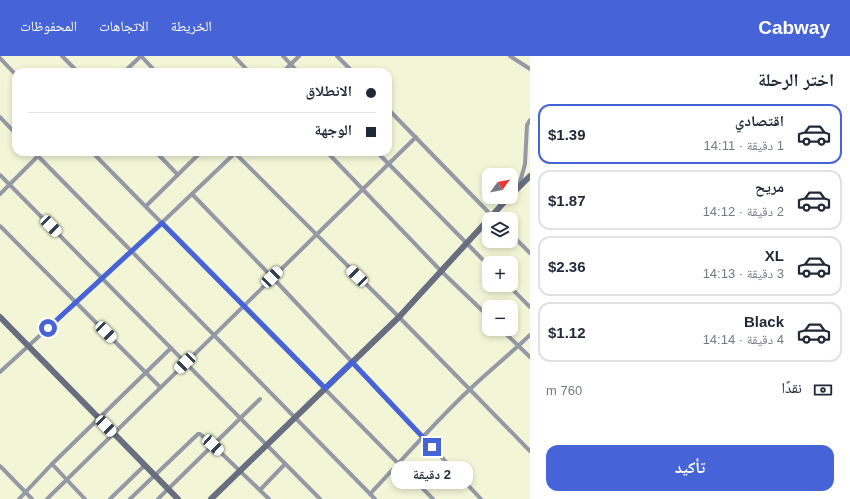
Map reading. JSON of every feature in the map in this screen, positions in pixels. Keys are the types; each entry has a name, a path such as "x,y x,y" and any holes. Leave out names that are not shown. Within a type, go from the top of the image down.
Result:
{"street":[{"path":"62,56 74,68"},
{"path":"128,68 141,56 152,68"},
{"path":"234,56 245,68"},
{"path":"283,56 294,68"},
{"path":"287,68 299,56"},
{"path":"337,56 349,68"},
{"path":"510,56 530,69"},
{"path":"0,58 12,71"},
{"path":"392,113 489,212"},
{"path":"0,117 12,130"},
{"path":"519,187 524,164 527,125 530,120"},
{"path":"47,499 272,277 416,138"},
{"path":"0,194 38,156 375,499"},
{"path":"96,156 433,499"},
{"path":"160,156 178,175"},
{"path":"146,206 197,156"},
{"path":"0,372 131,252 231,156"},
{"path":"239,156 530,451"},
{"path":"331,156 440,270 482,310"},
{"path":"381,156 482,259"},
{"path":"0,175 320,499"},
{"path":"519,187 530,176"},
{"path":"192,194 480,499"},
{"path":"498,212 504,204"},
{"path":"0,226 160,387"},
{"path":"211,499 399,317 440,270 482,228"},
{"path":"518,241 530,252"},
{"path":"515,292 530,307"},
{"path":"0,317 178,499"},
{"path":"370,494 399,464 422,437 470,389 530,335"},
{"path":"508,336 530,357"},
{"path":"19,499 52,464 171,348"},
{"path":"158,499 260,399"},
{"path":"130,499 154,474 198,434 202,434 269,499"},
{"path":"52,464 85,499"},
{"path":"260,490 285,464"},
{"path":"110,499 145,465"},
{"path":"0,466 32,499"}],"route":[{"path":"48,328 162,223 325,388 352,362 432,447"}]}
